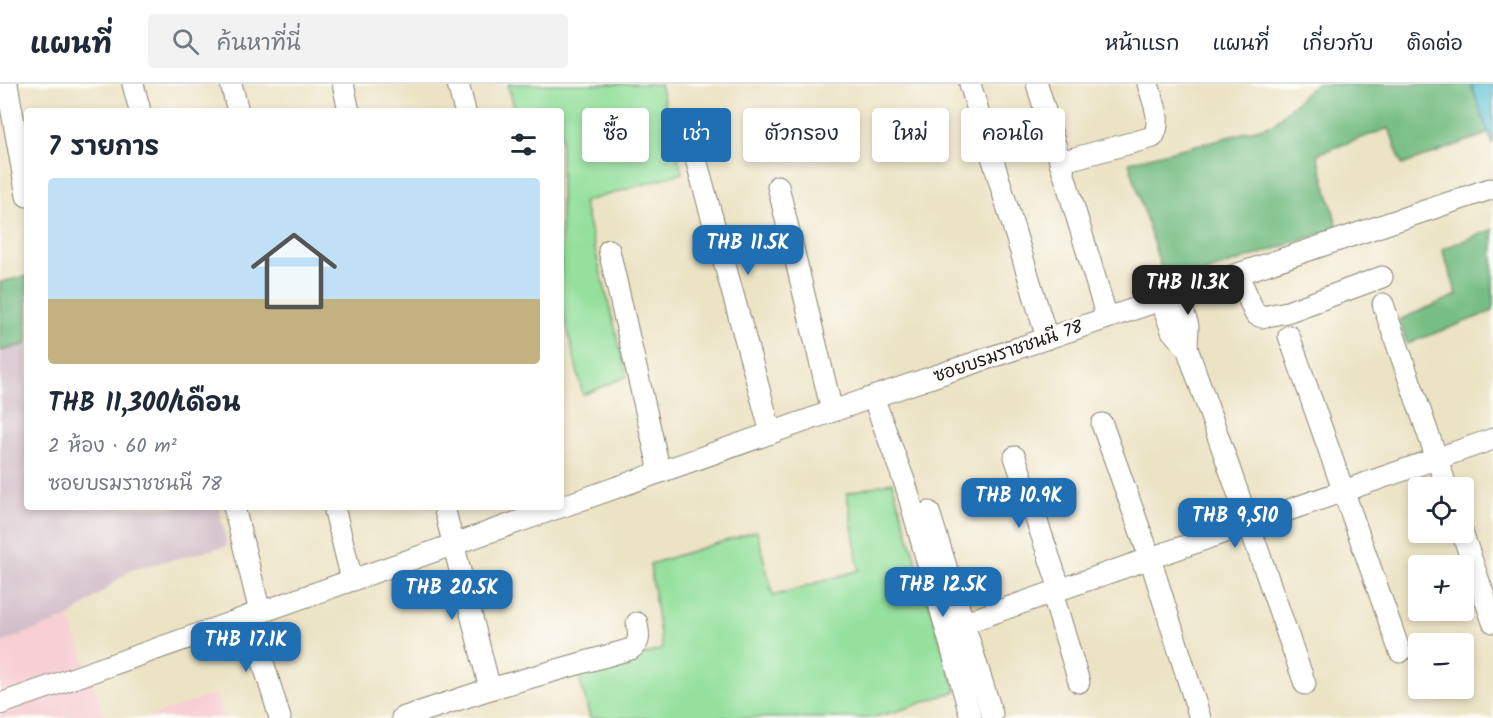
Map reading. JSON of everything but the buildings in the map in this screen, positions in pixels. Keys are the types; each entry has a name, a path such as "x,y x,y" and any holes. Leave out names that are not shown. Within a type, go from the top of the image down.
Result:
{"street":[{"path":"7,84 24,179"},
{"path":"133,84 139,108"},
{"path":"231,84 237,108"},
{"path":"343,84 348,108"},
{"path":"458,84 464,108"},
{"path":"970,84 1047,338"},
{"path":"1037,84 1044,108"},
{"path":"1065,161 1153,136 1157,129 1158,118 1148,84"},
{"path":"697,162 771,433"},
{"path":"1060,162 1107,318"},
{"path":"778,186 832,411"},
{"name":"ซอยบรมราชชนนี 78","path":"564,504 1490,189"},
{"path":"609,250 660,472"},
{"path":"1238,274 1255,314 1262,317 1287,312 1382,277"},
{"path":"1169,297 1172,331 1187,348 1305,684"},
{"path":"1383,304 1443,477"},
{"path":"1289,336 1400,652"},
{"path":"873,397 906,486 982,716"},
{"path":"1102,424 1150,558 1200,718"},
{"path":"964,623 1493,439"},
{"path":"1015,457 1056,591 1078,682"},
{"path":"235,510 254,614 280,718"},
{"path":"335,510 352,580"},
{"path":"445,510 490,688"},
{"name":"ซอยบรมราชชนนี 78","path":"0,704 547,510"},
{"path":"929,512 964,623 982,716"},
{"path":"1466,543 1493,621"},
{"path":"402,718 490,688 631,649 637,644 639,636 637,624"}],"shaded area":[{"path":"24,345 24,510 220,510 227,546 131,570 69,617 0,643 0,351"},
{"path":"69,617 106,718 0,718 0,643"},
{"path":"215,694 224,718 146,718"}],"green space":[{"path":"508,84 660,84 666,108 661,108 661,162 679,162 682,173 583,202 627,376 583,395 564,316 564,108 514,108"},
{"path":"1315,84 1471,84 1489,133 1402,165 1389,128 1317,154 1338,228 1166,285 1129,162 1273,124"},
{"path":"1493,229 1493,311 1407,344 1399,320 1457,295 1442,249"},
{"path":"24,277 24,345 0,351 0,282"},
{"path":"892,482 956,691 870,718 590,718 579,676 662,649 650,564 757,531 773,596 859,570 847,493"}],"water":[{"path":"1471,84 1493,84 1493,145"}]}
